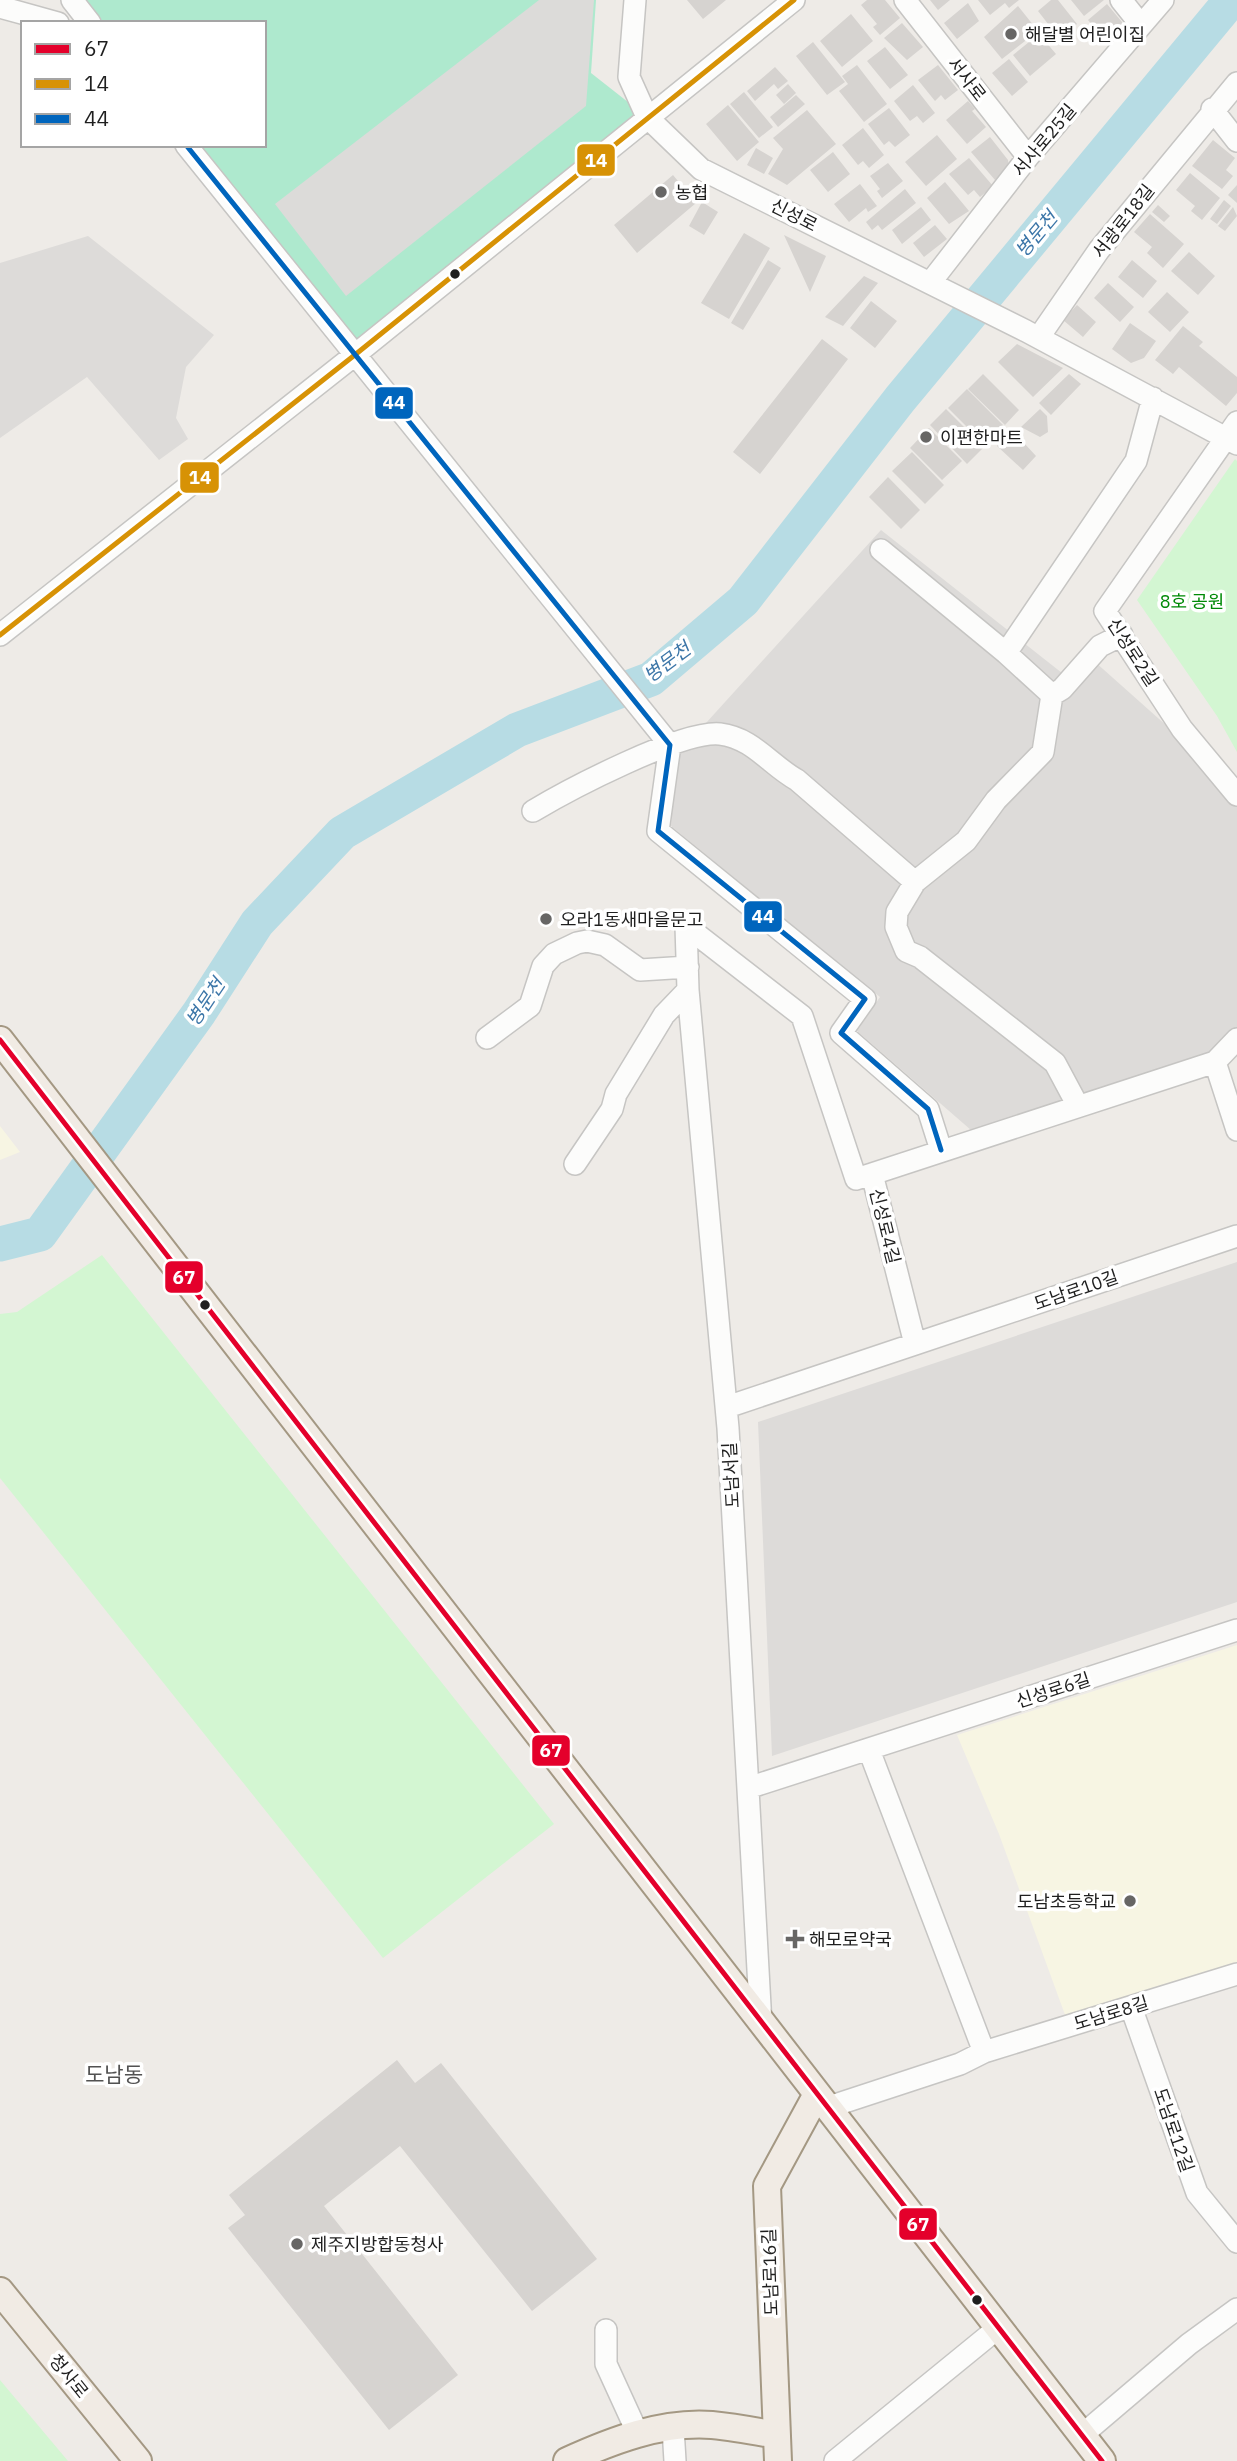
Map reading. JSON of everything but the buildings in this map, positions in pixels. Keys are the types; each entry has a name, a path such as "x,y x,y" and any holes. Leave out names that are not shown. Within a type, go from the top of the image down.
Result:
{"main road":[{"path":"0,1040 1102,2461"},
{"name":"도남로16길","path":"777,2454 767,2186 821,2102"},
{"name":"청사로","path":"2,2298 138,2461"},
{"path":"567,2461 607,2443 638,2434 710,2425 777,2454"}],"street":[{"path":"72,0 88,21"},
{"path":"635,0 629,77 647,117"},
{"path":"0,635 356,354 794,0"},
{"name":"서사로","path":"905,0 1028,158"},
{"path":"1121,0 1141,25"},
{"name":"서사로25길","path":"930,284 1028,158 1163,0"},
{"path":"0,7 51,21"},
{"name":"서광로18길","path":"1033,334 1212,109 1237,83"},
{"path":"1212,109 1237,141"},
{"name":"신성로","path":"647,117 701,169 1033,334"},
{"path":"188,147 670,744 658,831 865,999 841,1033 928,1109 941,1150"},
{"path":"1033,334 1153,398 1233,434"},
{"path":"1006,653 1136,461 1153,398"},
{"name":"신성로2길","path":"1233,434 1105,611 1182,729 1237,795"},
{"path":"881,550 1006,653 1052,695"},
{"path":"1052,695 1062,689 1100,646 1122,635"},
{"path":"1052,695 1043,752 996,800 966,841 915,882 897,912 896,927 906,951 920,957 1055,1063 1078,1106"},
{"path":"533,811 565,792 670,744 719,734 756,746 776,768 797,780 915,882"},
{"name":"도남서길","path":"761,2024 727,1407 688,990 686,926 802,1016 856,1179 872,1174"},
{"path":"487,1038 530,1006 543,967 554,954 577,943 587,941 605,945 640,970 688,967"},
{"path":"575,1164 612,1109 616,1094 658,1024 688,990"},
{"name":"신성로4길","path":"915,1344 872,1174 1215,1062 1237,1039"},
{"path":"1215,1062 1237,1130"},
{"name":"도남로10길","path":"915,1344 1237,1236"},
{"path":"727,1407 915,1344"},
{"name":"신성로6길","path":"748,1788 1237,1630"},
{"path":"869,1750 984,2052"},
{"name":"도남로8길","path":"821,2102 960,2064 984,2052 1237,1973"},
{"name":"도남로12길","path":"1131,2007 1197,2193 1237,2242"},
{"path":"1082,2435 1189,2344 1237,2309"},
{"path":"835,2461 998,2328"},
{"path":"606,2330 606,2364 638,2434"},
{"path":"673,2428 675,2461"}],"shaded area":[{"path":"539,0 594,0 586,106 346,296 275,204"},
{"path":"88,236 214,335 186,367 176,418 188,439 159,460 87,377 0,438 0,263"},
{"path":"881,530 1062,673 1085,653 1204,759 1237,806 1237,1039 1215,1062 979,1137 857,1031 880,997 671,826 677,755"},
{"path":"0,1126 20,1152 0,1160"},
{"path":"1237,1262 1237,1602 772,1756 758,1422"},
{"name":"도남초등학교","path":"1237,1645 1237,1968 1068,2023 999,1834 957,1735"}],"green space":[{"path":"78,0 596,0 591,73 647,117 356,354 194,147 266,147 266,21 94,21"},
{"name":"8호 공원","path":"1235,459 1237,752 1217,716 1137,600"},
{"path":"102,1255 554,1824 383,1958 0,1478 0,1314 17,1312"},
{"path":"0,2380 68,2461 0,2461"}],"waterway":[{"name":"병문천","path":"0,1244 40,1234 199,1013 257,923 342,833 517,730 651,679 743,601 900,399 1231,0"}],"transit line":[{"name":"14","path":"0,635 356,354 794,0"},
{"name":"44","path":"188,147 670,745 658,831 865,999 841,1033 928,1109 941,1150"},
{"name":"67","path":"0,1040 1102,2461"}],"place":[{"name":"해달별 어린이집","path":"1011,34"},
{"name":"농협","path":"661,192"},
{"name":"이편한마트","path":"926,437"},
{"name":"오라1동새마을문고","path":"546,919"},
{"name":"도남초등학교","path":"1130,1901"},
{"name":"해모로약국","path":"795,1939"},
{"name":"제주지방합동청사","path":"297,2244"}],"district":[{"name":"도남동","path":"114,2074"}]}
